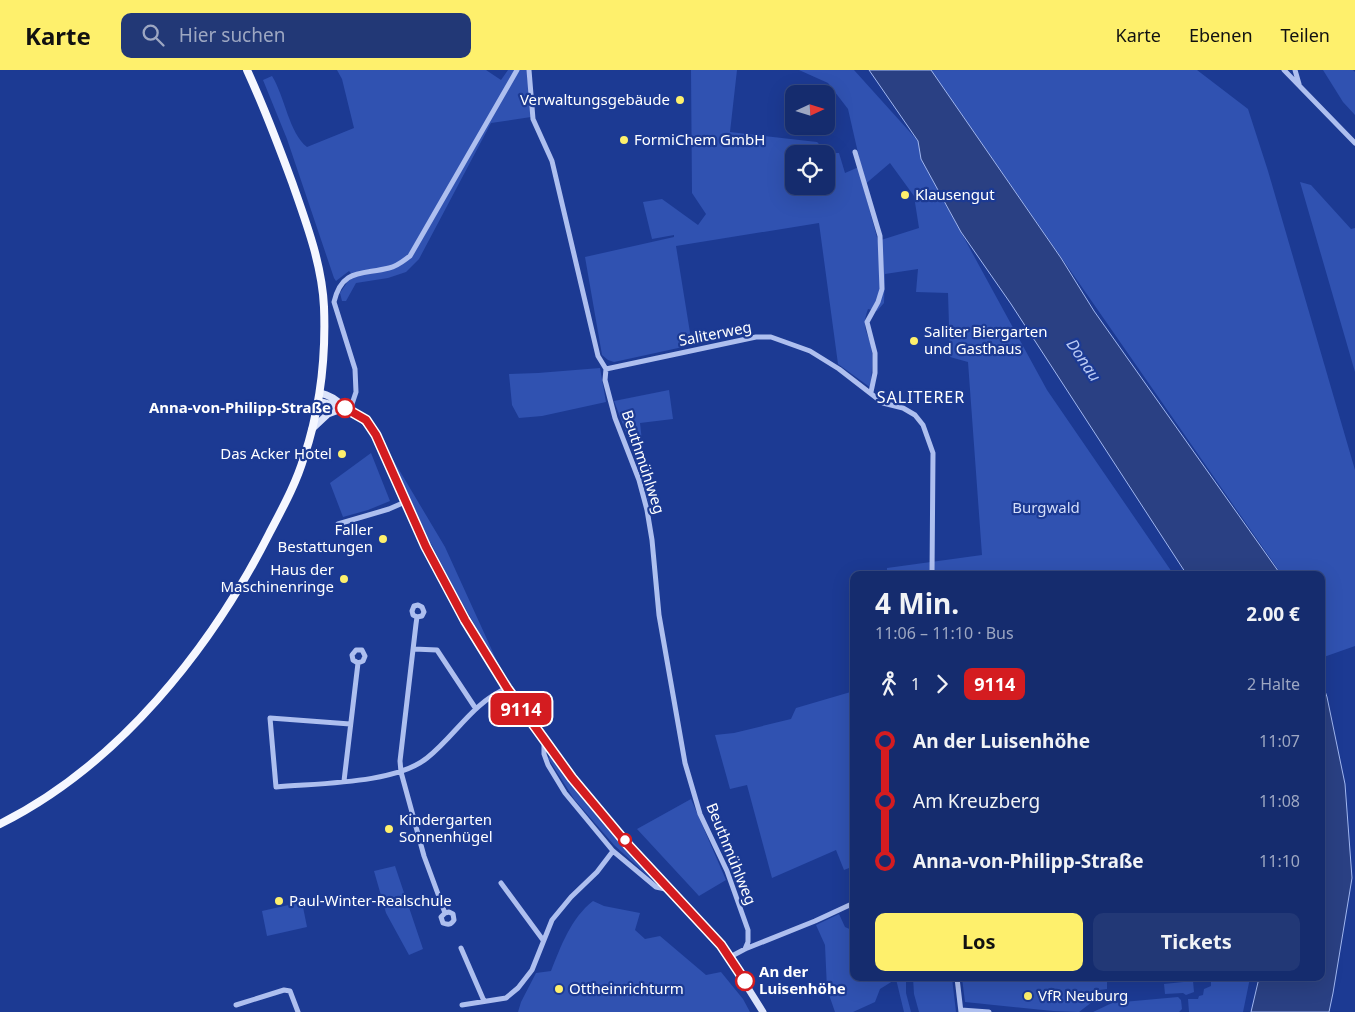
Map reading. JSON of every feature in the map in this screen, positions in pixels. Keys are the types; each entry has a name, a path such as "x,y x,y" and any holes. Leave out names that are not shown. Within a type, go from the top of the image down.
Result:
{"main road":[{"path":"0,824 69,782 100,757 131,728 198,650 242,585 294,484 312,429 319,397 324,339 324,305 319,272 306,222 277,141 247,70"},
{"path":"319,397 347,409 366,420 376,435 426,547 465,620 507,688 544,742 572,778 628,845 713,935 730,957 763,1012"},
{"path":"312,429 328,414 347,409"}],"street":[{"path":"347,409 356,392 355,369 334,302 336,291 341,284 354,274 390,268 400,264 410,256 517,70"},
{"name":"Beuthmühlweg","path":"529,70 533,119 552,161 598,356 606,369 605,380 615,418 647,510 652,540 659,615 685,763 700,814 727,871 748,930 748,942 745,949"},
{"path":"1284,70 1355,143"},
{"path":"1295,70 1300,87"},
{"path":"855,152 880,236 882,289 878,302 867,322 875,353 875,373 871,392"},
{"name":"Saliterweg","path":"606,369 756,337 771,337 810,351 871,392 884,403 904,408 914,415 926,430 933,453 932,571"},
{"path":"338,524 389,509 405,502"},
{"path":"417,617 400,761 401,772 424,856 445,913"},
{"path":"414,649 437,650 476,709"},
{"path":"344,781 358,663"},
{"path":"350,724 270,718 276,787 375,778 412,768 428,757 492,694 507,688"},
{"path":"544,742 544,754 548,765 565,793 613,851 656,887 671,890"},
{"path":"462,1005 506,998 518,988 532,970 552,920 571,897 597,872 613,851"},
{"path":"501,883 543,940"},
{"path":"730,957 850,904"},
{"path":"461,948 484,1002"},
{"path":"957,981 961,1011 989,1012"},
{"path":"236,1004 284,990 290,992 298,1012"}],"green space":[{"path":"337,70 486,70 501,80 508,70 527,70 531,117 491,123 419,259 406,272 388,278 356,283 346,301 342,301 340,293 348,281 354,277 349,271 336,281 334,278 287,139 263,80 272,76 291,124 307,147 354,128 342,79"},
{"name":"Burgwald","path":"691,70 737,70 730,132 817,142 820,145 785,145 785,195 835,195 835,153 839,153 845,173 861,166 848,109 835,92 835,85 830,85 799,70 854,70 918,141 921,159 1047,390 1171,571 887,571 887,568 982,555 968,362 950,357 948,293 916,292 918,269 885,274 884,303 877,311 868,309 865,322 872,352 871,388 838,364 819,223 676,246 692,345 614,362 608,360 602,355 585,257 674,237 674,235 652,239 643,202 662,199 698,225 706,214 692,193","holes":["890,163 914,196 919,228 878,241 863,186"]},
{"path":"931,70 1197,70 1248,109 1268,171 1355,470 1355,646 1325,657 1325,571 1279,571"},
{"path":"1323,70 1353,70 1355,72 1355,115 1343,102"},
{"path":"1300,182 1311,185 1351,229 1355,228 1355,372"},
{"path":"600,368 606,402 542,416 519,418 512,405 509,374"},
{"path":"669,390 673,419 640,423 649,504 633,451 614,401"},
{"path":"371,453 390,501 343,517 330,483"},
{"path":"392,458 445,547 501,670 457,594 428,538"},
{"path":"850,692 850,868 844,870 836,850 772,878 747,785 730,789 715,735 734,733 791,719 796,708"},
{"path":"551,756 620,841 660,882 657,884 614,845 574,799 548,758"},
{"path":"691,799 726,880 699,896 637,829"},
{"path":"395,866 423,949 409,955 386,913 374,871"},
{"path":"593,901 604,906 640,913 635,930 645,939 660,936 706,975 721,972 743,999 750,1012 518,1012 536,973 551,971 573,924"},
{"path":"302,902 307,927 267,936 262,911"},
{"path":"839,914 845,927 850,929 850,981 893,981 880,989 875,1002 853,1012 835,1012 827,989 825,945 816,925"},
{"path":"896,981 906,981 906,993 911,1012 904,1012"},
{"path":"913,981 952,981 956,1012 919,1012 914,994"},
{"name":"VfR Neuburg","path":"962,981 1107,981 1107,989 1092,991 1092,1002 1079,1012 965,1002"},
{"path":"1193,981 1194,992 1186,995 1183,993 1165,994 1164,984"},
{"path":"1211,981 1249,981 1243,1012 1189,1012 1188,999 1198,999 1199,996 1203,995 1204,989 1211,986"},
{"path":"1178,997 1181,1000 1182,1009 1179,1012 1093,1012 1112,1003"}],"water":[{"name":"Donau","path":"869,70 931,70 1061,258 1094,311 1278,571 1184,571 1011,304 961,232 921,159 918,141"},
{"path":"1325,691 1345,784 1352,878 1329,1012 1251,1012 1258,981 1325,981"}],"bus line":[{"name":"9114","path":"345,408 366,420 376,435 426,547 465,620 507,688 544,742 628,845 713,935 745,981"}],"place":[{"name":"Verwaltungsgebäude","path":"680,100"},
{"name":"FormiChem GmbH","path":"624,140"},
{"name":"Klausengut","path":"905,195"},
{"name":"Saliter Biergarten und Gasthaus","path":"914,341"},
{"name":"Anna-von-Philipp-Straße","path":"345,408"},
{"name":"Das Acker Hotel","path":"342,454"},
{"name":"Faller Bestattungen","path":"383,539"},
{"name":"Haus der Maschinenringe","path":"344,579"},
{"name":"Kindergarten Sonnenhügel","path":"389,829"},
{"name":"Paul-Winter-Realschule","path":"279,901"},
{"name":"An der Luisenhöhe","path":"745,981"},
{"name":"Ottheinrichturm","path":"559,989"},
{"name":"VfR Neuburg","path":"1028,996"}],"district":[{"name":"SALITERER","path":"921,397"}]}
